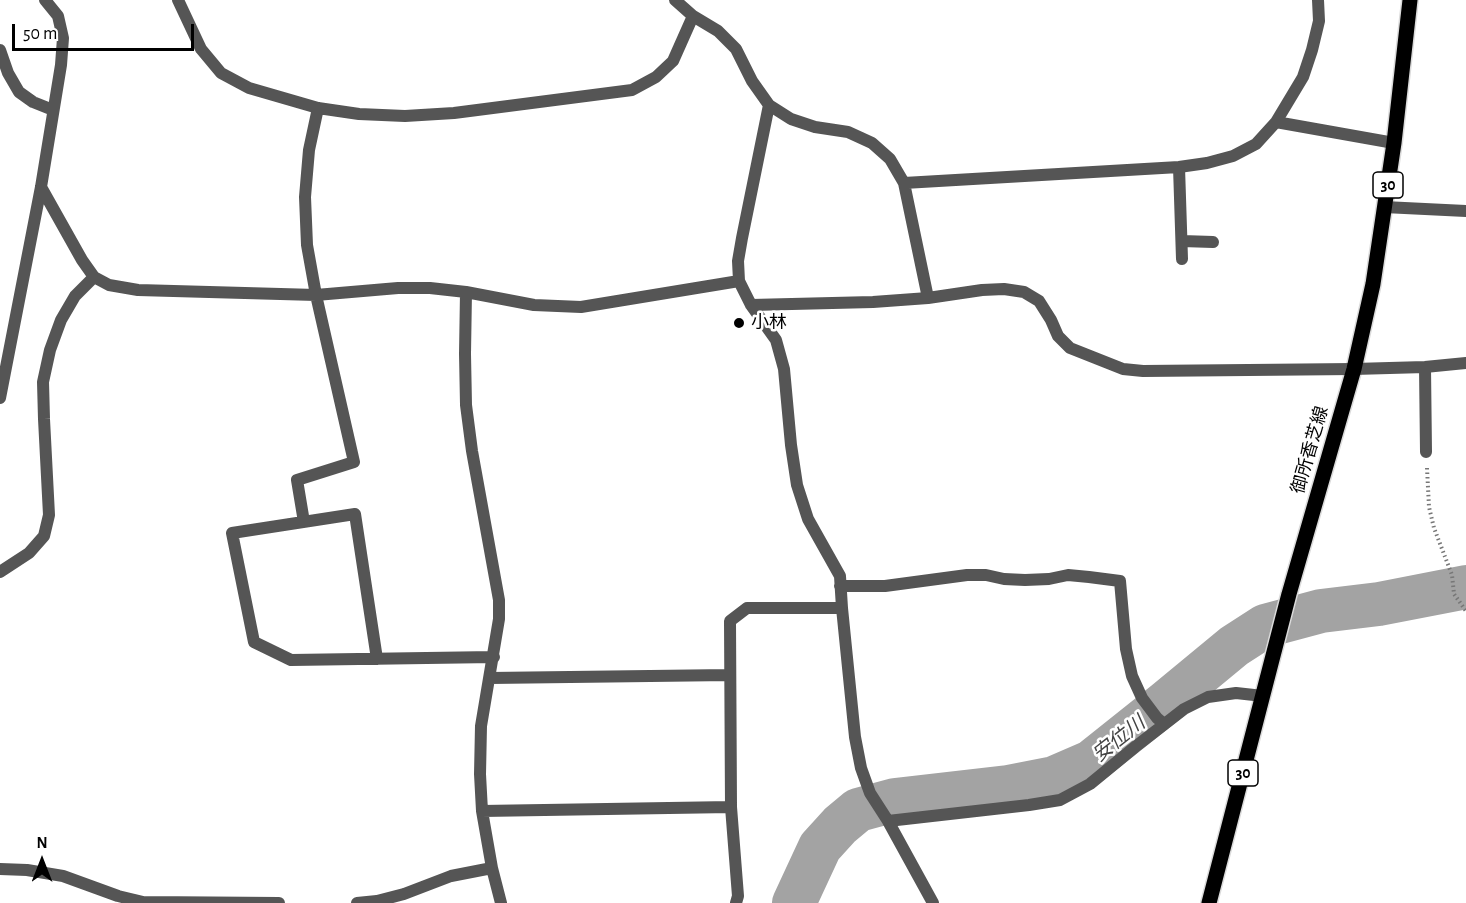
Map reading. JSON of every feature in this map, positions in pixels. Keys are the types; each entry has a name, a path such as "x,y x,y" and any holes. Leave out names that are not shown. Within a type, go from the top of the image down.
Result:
{"main road":[{"name":"御所香芝線","path":"1209,903 1289,594 1354,369 1373,284 1394,143 1410,0"}],"street":[{"path":"0,398 61,65 63,38 58,16 45,0"},
{"path":"178,0 201,49 221,73 249,88 318,108 359,114 405,116 454,113 632,90 656,77 673,61 693,16"},
{"path":"675,0 693,16 718,31 736,49 752,81 768,105 791,118 815,127 848,132 872,144 890,159 904,183 928,298"},
{"path":"904,183 1179,167 1233,156 1256,144 1276,122 1303,77 1319,21 1318,0"},
{"path":"0,50 8,73 19,92 33,102 53,110"},
{"path":"768,105 741,238 738,281 776,340 783,369 796,485 808,519 840,576 855,737 861,768 870,792 933,903"},
{"path":"304,522 297,480 354,462 307,245 305,197 309,150 318,108"},
{"path":"1276,122 1394,143"},
{"path":"1179,167 1182,259"},
{"path":"40,187 94,277 109,285 138,290 316,295 398,288 430,288 534,304 581,307 738,281"},
{"path":"1384,207 1466,211"},
{"path":"1182,241 1213,242"},
{"path":"0,572 29,553 44,536 49,515 43,382 50,350 61,320 75,296 94,277"},
{"path":"751,304 873,302 1004,289 1024,292 1039,301 1058,336 1070,348 1123,369 1354,369 1425,367 1466,363"},
{"path":"466,292 466,405 499,600 494,657 481,726 480,774 482,811 501,903"},
{"path":"1425,367 1426,452"},
{"path":"377,659 355,514 232,533 254,642 291,660 377,659 494,657"},
{"path":"840,586 885,586 967,575 1025,580 1068,576 1120,581 1126,649 1132,676 1142,698 1161,721"},
{"path":"736,903 738,896 731,807 730,621 747,608 842,608"},
{"path":"490,678 730,675"},
{"path":"888,821 1060,800 1090,784 1161,721 1184,709 1208,697 1236,693 1263,696"},
{"path":"482,811 731,807"},
{"path":"357,903 404,894 451,876 492,868"},
{"path":"0,869 27,870 63,876 118,896 143,902 279,903"}],"path":[{"path":"1426,452 1429,507 1434,528 1452,575 1454,594 1466,611"}],"waterway":[{"name":"安位川","path":"794,903 820,847 840,825 858,810 895,800 1008,787 1054,778 1091,762 1234,646 1265,626 1321,611 1379,604 1466,587"}],"place":[{"name":"小林","path":"739,323"}]}
